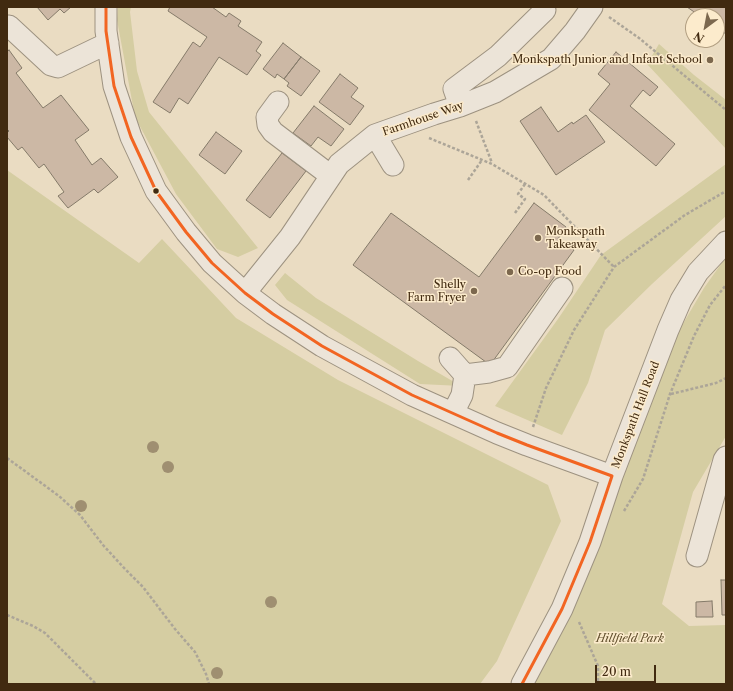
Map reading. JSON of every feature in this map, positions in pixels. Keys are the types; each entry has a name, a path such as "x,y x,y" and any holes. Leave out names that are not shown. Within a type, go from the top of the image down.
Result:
{"street":[{"path":"106,7 106,31 114,86 131,137 156,191 186,232 212,263 273,314 322,346 412,395 497,433 612,476"},
{"path":"461,99 498,56 545,10"},
{"name":"Farmhouse Way","path":"245,292 290,236 339,164 375,135 434,114 461,99 495,92 551,60 575,30 600,12"},
{"path":"9,26 50,65 58,67 108,43"},
{"path":"278,102 267,117 268,125 273,132 331,176"},
{"path":"375,135 393,165"},
{"name":"Monkspath Hall Road","path":"522,684 562,609 590,542 612,476 681,300 698,272 726,242"},
{"path":"465,375 489,372 507,367 562,288"},
{"path":"450,358 465,375 462,395 453,413"},
{"path":"697,556 726,457"}],"path":[{"path":"600,12 639,38 726,110"},
{"path":"461,99 492,164"},
{"path":"400,126 492,164 544,196 614,267"},
{"path":"468,180 482,160"},
{"path":"515,213 525,199 518,194 525,184"},
{"path":"527,445 546,388 574,330 614,267 685,216 726,190"},
{"path":"622,516 643,478 670,394 694,336 710,305 726,285"},
{"path":"670,394 716,383 726,378"},
{"path":"7,458 59,496 80,515 103,545 144,587 175,629 195,652 206,674 209,684"},
{"path":"7,614 45,633 96,684"},
{"path":"574,624 578,617 598,666 598,683 602,684"}],"green space":[{"path":"118,7 131,7 130,12 137,71 149,112 258,248 238,257 217,249 176,194 135,117 117,20"},
{"path":"659,44 694,75 726,100 726,149 647,64"},
{"path":"726,164 726,216 652,284 605,330 588,383 562,435 495,406 558,319 601,255"},
{"path":"7,170 139,263 162,239 236,318 338,380 548,485 561,521 497,661 480,684 7,684"},
{"name":"Hillfield Park","path":"726,257 726,436 693,492 662,604 689,626 726,625 726,684 531,684 654,385 681,327 704,288"},
{"path":"285,273 316,298 461,386 420,384 287,300 275,285"}],"building":[{"path":"37,7 71,7 64,13 60,9 48,20"},
{"path":"170,7 212,7 226,17 229,13 241,21 238,26 262,42 256,51 261,55 247,75 219,57 188,104 179,98 170,113 153,102 193,42 200,47 207,37 168,11"},
{"path":"687,7 726,7 726,34 725,8"},
{"path":"283,43 301,57 284,79 277,74 275,78 263,69"},
{"path":"9,50 22,68 16,73 43,108 61,95 89,130 75,140 92,165 101,158 118,177 98,193 94,189 68,208 58,196 64,192 44,164 39,168 22,147 18,150 7,137 7,133 9,131 7,129 7,52"},
{"path":"616,52 658,87 650,96 643,90 630,106 675,144 656,166 589,110 610,84 598,74"},
{"path":"301,57 320,71 301,96 287,86 289,83 284,79"},
{"path":"340,74 358,88 351,97 364,106 350,125 319,102"},
{"path":"314,106 344,129 331,146 318,137 311,146 293,133"},
{"path":"541,107 558,132 572,122 573,124 586,115 605,142 556,175 520,121"},
{"path":"216,132 242,151 225,174 199,155"},
{"path":"282,153 306,171 270,218 246,200"},
{"path":"534,203 566,227 558,239 574,250 490,365 353,265 391,213 479,277"},
{"path":"721,580 726,580 726,615 722,615"},
{"path":"712,601 713,617 696,617 696,602"}],"transit line":[{"path":"106,7 106,31 114,86 131,137 156,191 186,232 212,263 245,293 273,314 322,346 412,395 497,433 612,476 590,542 562,609 522,684"}],"place":[{"name":"Monkspath Junior and Infant School","path":"710,60"},
{"name":"Monkspath Takeaway","path":"538,238"},
{"name":"Co-op Food","path":"510,272"},
{"name":"Shelly Farm Fryer","path":"474,291"}]}
